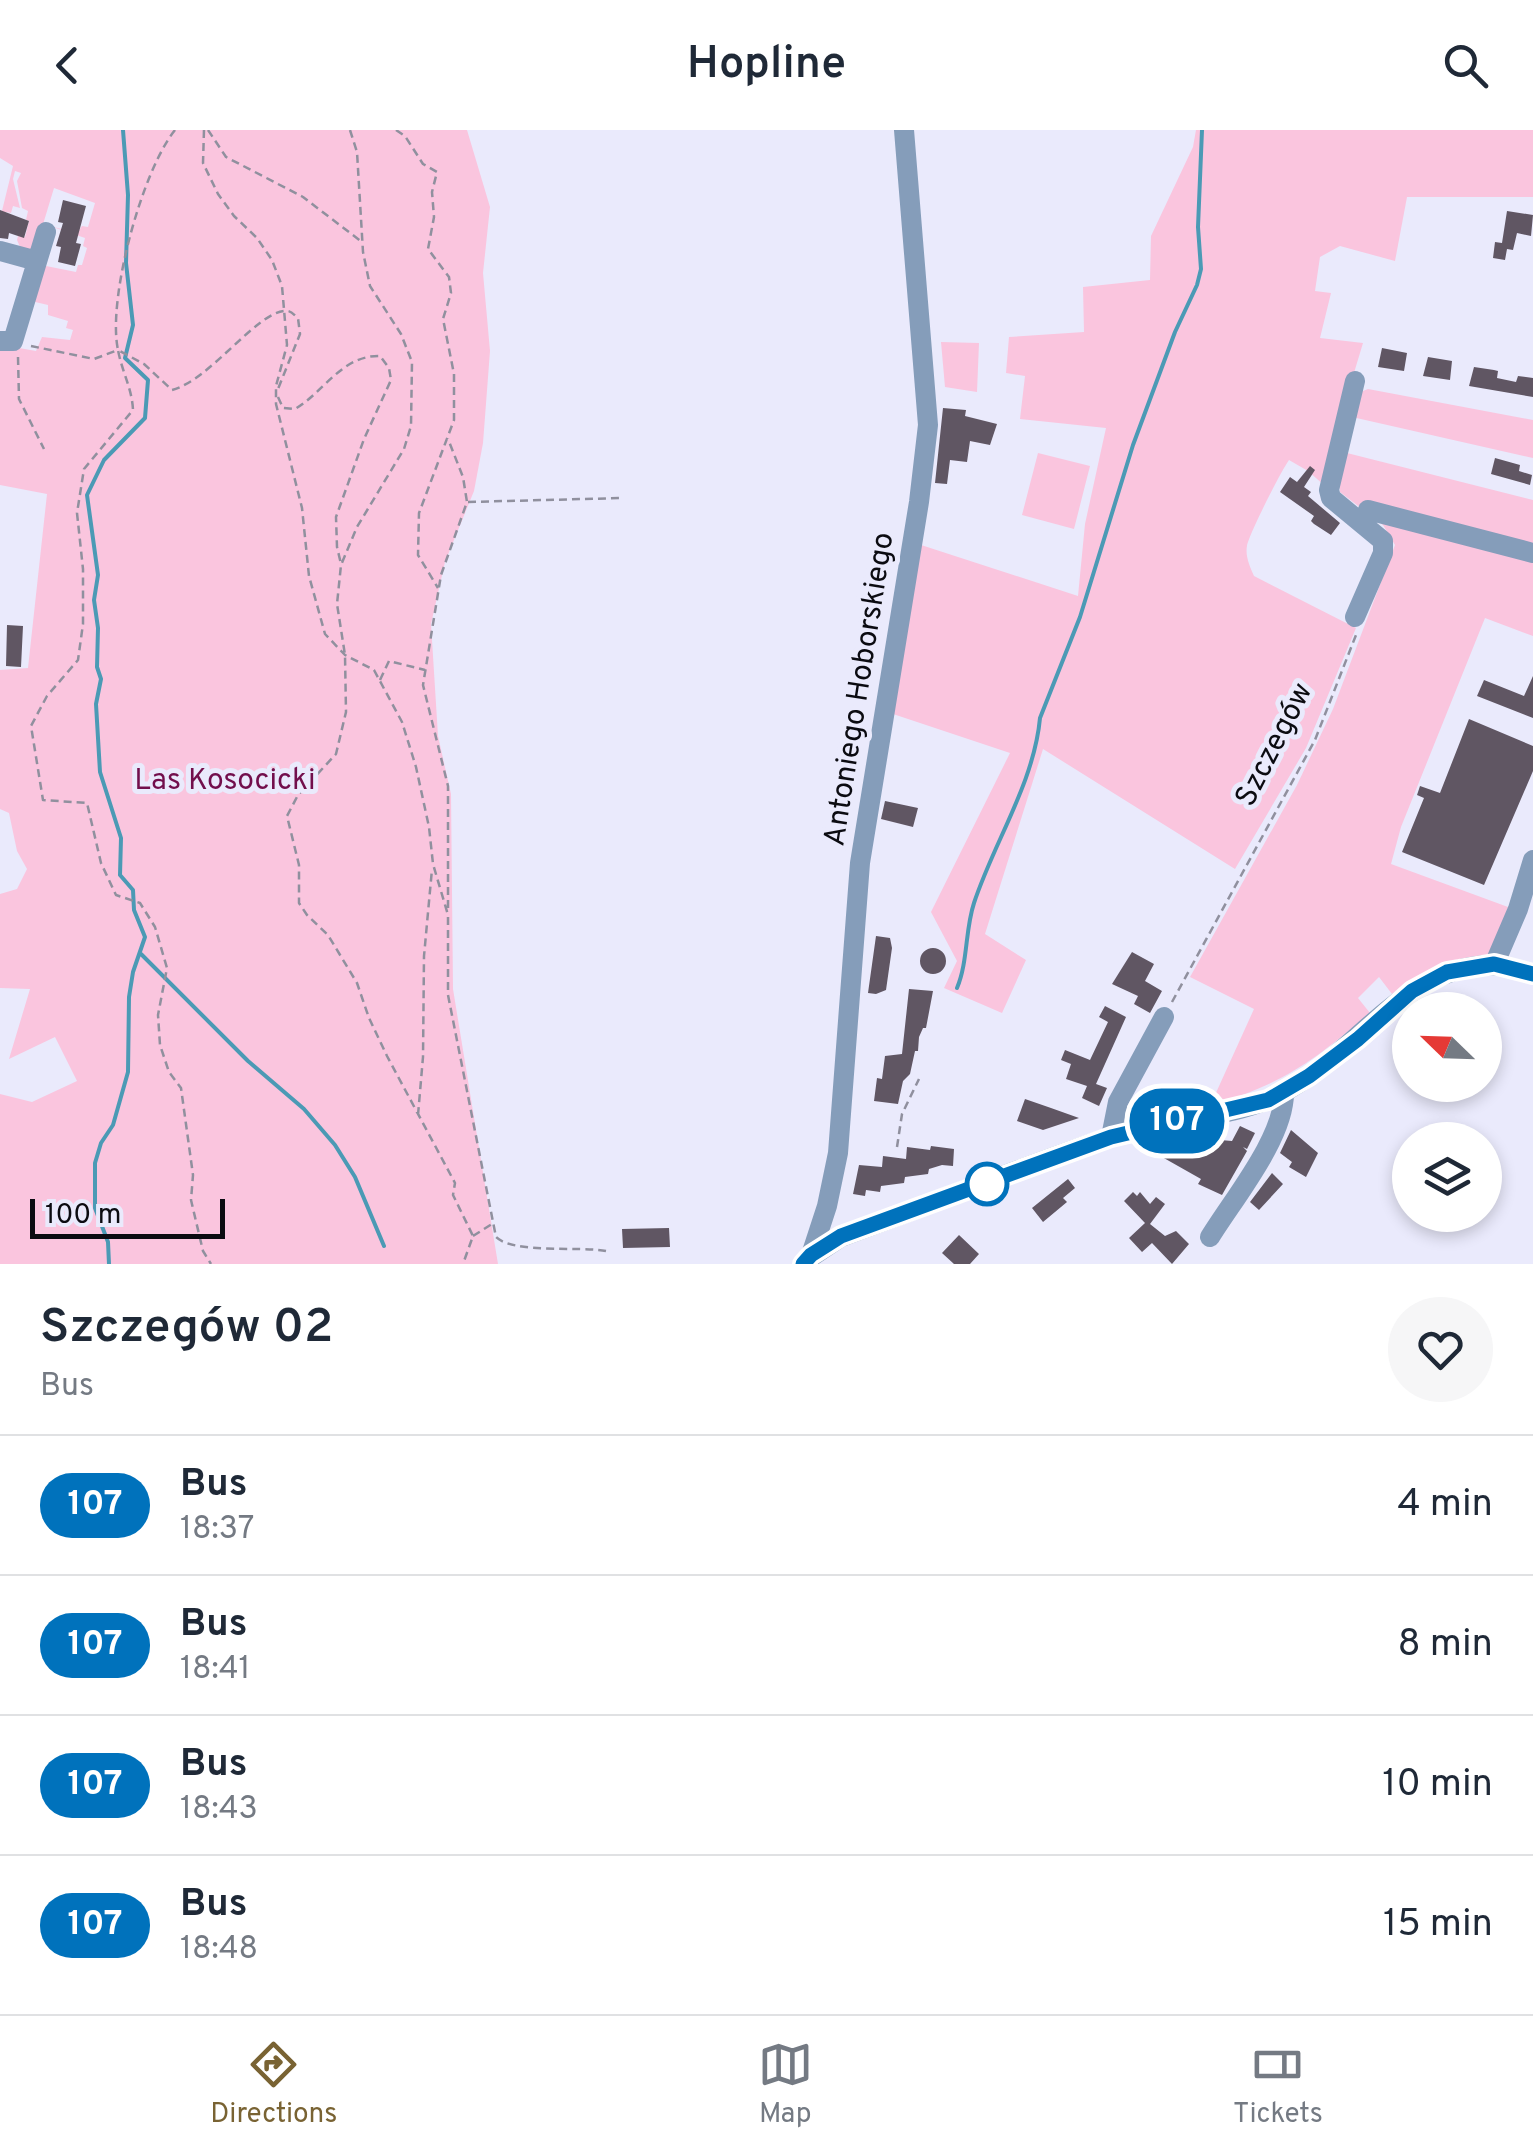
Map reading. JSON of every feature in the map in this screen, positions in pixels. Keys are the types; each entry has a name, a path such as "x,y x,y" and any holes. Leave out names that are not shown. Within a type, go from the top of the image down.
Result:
{"street":[{"name":"Antoniego Hoborskiego","path":"807,1259 828,1206 838,1153 860,863 928,425 904,130"},
{"path":"15,343 46,232"},
{"path":"0,251 37,261"},
{"path":"1354,617 1383,553 1384,541 1338,504 1329,490 1355,381"},
{"path":"1368,510 1533,552"},
{"path":"1494,964 1518,909 1533,860"},
{"path":"807,1259 841,1236 1111,1137 1284,1093 1429,980 1447,972 1494,964 1533,974"},
{"path":"1111,1137 1118,1102 1164,1017"},
{"path":"1210,1236 1274,1132 1284,1106 1284,1093"}],"path":[{"path":"175,130 146,181 119,287 118,350 132,392 133,410 84,469 77,513 83,569 83,624 78,660 46,696 30,726 43,800 88,803 101,863 116,895 140,903 160,942 167,968 158,1015 160,1045 169,1072 181,1088 193,1175 191,1200 203,1250 212,1264"},
{"path":"206,130 226,157 303,197 362,242"},
{"path":"206,130 203,163 226,205 258,238 282,286 286,345 276,386 280,424 302,508 309,576 325,634 345,655 372,667 380,681 402,722 429,826 432,864 418,1116"},
{"path":"350,130 357,152 362,242 370,286 401,334 412,362 411,426 404,449 357,528 342,566 337,604 345,655 346,712 336,754 298,795 287,816 299,865 299,902 307,916 328,935 357,983 369,1018 455,1183 452,1195 472,1236"},
{"path":"396,130 405,136 422,164 437,172 428,249 449,277 451,293 443,319 454,374 454,420 420,513 418,555 438,588"},
{"path":"44,449 19,399 15,343 94,358 118,350 144,364 172,390 190,386 264,321 282,311 294,313 300,334 278,390 283,408 289,411 304,404 330,378 364,356 380,356 390,368 384,400 364,439 336,518 336,548 342,566"},
{"path":"448,434 463,476 466,502 438,588 423,685 448,786 448,995 471,1096 486,1192 496,1237 503,1244 606,1251"},
{"path":"466,502 503,498 623,498"},
{"name":"Szczegów","path":"1164,1017 1316,740 1360,623 1354,617"},
{"path":"380,681 389,660 427,670"},
{"path":"432,864 448,915"},
{"path":"898,1147 902,1114 919,1078"},
{"path":"463,1264 472,1236 493,1223"}],"green space":[{"name":"Las Kosocicki","path":"0,130 467,130 490,207 483,273 490,351 483,443 474,491 445,562 431,624 438,736 451,794 453,989 498,1264 0,1264 0,1094 32,1102 77,1081 55,1037 9,1059 30,989 0,988 0,894 17,889 27,869 17,851 9,813 0,809 0,670 28,668 47,494 0,485 0,350 2,345 36,351 42,337 70,340 73,330 66,328 68,321 48,315 48,305 31,301 41,265 76,272 87,248 83,246 85,238 50,226 77,233 82,226 88,227 95,203 54,188 34,254 20,247 18,236 25,237 29,221 17,181 21,173 15,171 13,179 20,208 13,206 4,220 0,219 13,166 0,158"},
{"path":"1196,130 1533,130 1533,197 1407,197 1395,261 1340,246 1320,257 1315,291 1331,293 1320,338 1363,343 1325,486 1289,460 1259,516 1247,550 1254,576 1356,628 1306,748 1235,869 1043,749 985,934 1026,960 1002,1013 944,988 957,961 931,912 1010,753 890,713 918,544 1078,596 1085,524 1106,428 1020,419 1025,376 1006,373 1009,337 1084,332 1083,287 1150,280 1151,236 1193,147"},
{"path":"941,342 979,343 977,392 945,387"},
{"path":"1368,389 1533,420 1533,458 1352,417 1358,393"},
{"path":"1343,452 1533,500 1533,636 1485,618 1401,827 1391,864 1508,907 1489,961 1392,994 1379,977 1358,998 1370,1013 1331,1045 1278,1080 1210,1106 1254,1009 1190,977 1297,785 1333,709 1395,545 1383,525 1340,492"},
{"path":"1038,453 1090,466 1074,529 1022,515"}],"building":[{"path":"63,200 86,206 76,243 81,244 75,266 58,262 61,247 56,246 63,223 58,222"},
{"path":"0,210 29,221 24,238 9,233 8,239 0,238"},
{"path":"1507,211 1533,215 1531,236 1517,233 1513,250 1507,249 1505,260 1493,258 1495,242 1502,243"},
{"path":"1382,348 1407,353 1404,371 1378,367"},
{"path":"1428,357 1452,361 1450,380 1423,376"},
{"path":"1474,367 1498,371 1497,378 1516,382 1518,376 1533,378 1533,397 1469,386"},
{"path":"943,408 966,410 965,416 997,424 990,445 970,441 967,462 950,460 947,484 935,483"},
{"path":"1495,458 1520,465 1519,471 1532,475 1530,485 1491,474"},
{"path":"1310,466 1315,470 1304,487 1311,492 1308,496 1340,523 1331,535 1311,521 1314,516 1280,492 1290,477 1297,482"},
{"path":"7,625 23,626 21,667 6,666"},
{"path":"1533,676 1533,718 1477,696 1484,680 1524,696"},
{"path":"1469,719 1533,746 1533,771 1484,885 1402,852 1424,798 1417,795 1420,786 1440,793"},
{"path":"885,801 918,808 913,827 881,819"},
{"path":"876,936 890,938 892,948 886,990 876,994 868,993"},
{"path":"933,948 942,952 946,961 942,970 933,974 924,970 920,961 924,952"},
{"path":"1132,952 1154,964 1145,981 1162,991 1150,1013 1134,1004 1138,996 1112,984"},
{"path":"909,989 933,991 926,1028 919,1037 918,1051 910,1074 903,1081 898,1104 874,1101 885,1056 902,1054"},
{"path":"1105,1006 1126,1017 1096,1084 1107,1088 1099,1106 1082,1098 1087,1086 1066,1079 1071,1064 1061,1060 1065,1050 1090,1060 1108,1022 1099,1017"},
{"path":"1025,1099 1079,1118 1043,1130 1017,1121"},
{"path":"1240,1126 1255,1133 1247,1149 1243,1147 1247,1151 1222,1195 1198,1184 1201,1179 1155,1153 1161,1140 1176,1147 1181,1142 1194,1149 1196,1138 1232,1141"},
{"path":"1291,1130 1318,1153 1306,1177 1289,1167 1292,1162 1280,1153"},
{"path":"931,1146 954,1149 953,1166 942,1165 929,1169 928,1174 905,1177 904,1183 881,1186 880,1192 866,1190 865,1196 853,1194 859,1165 882,1167 883,1156 906,1159 907,1147 930,1150"},
{"path":"1272,1173 1283,1184 1259,1210 1250,1202"},
{"path":"1068,1179 1075,1188 1063,1198 1067,1202 1043,1222 1032,1208"},
{"path":"1133,1192 1137,1196 1140,1192 1150,1204 1156,1197 1165,1204 1150,1224 1165,1236 1176,1231 1189,1244 1172,1264 1152,1243 1142,1252 1129,1238 1145,1223 1124,1201"},
{"path":"669,1228 670,1247 623,1248 622,1229"},
{"path":"959,1235 979,1254 970,1264 954,1264 942,1253"}],"waterway":[{"path":"109,1264 108,1242 95,1208 95,1163 101,1143 113,1125 128,1072 129,997 145,937 134,910 133,890 120,875 121,838 100,772 96,704 101,679 94,600 98,575 87,495 104,460 145,418 148,380 125,358 133,325 126,263 128,195 123,130"},
{"path":"957,988 974,903 1022,789 1040,718 1080,617 1133,445 1197,285 1201,269 1198,227 1202,130"},
{"path":"141,954 248,1061 304,1109 335,1145 355,1177 384,1246"}],"bus line":[{"name":"107","path":"803,1264 841,1236 1111,1137 1284,1093 1358,1039 1412,991 1447,972 1494,964 1533,974"}]}
